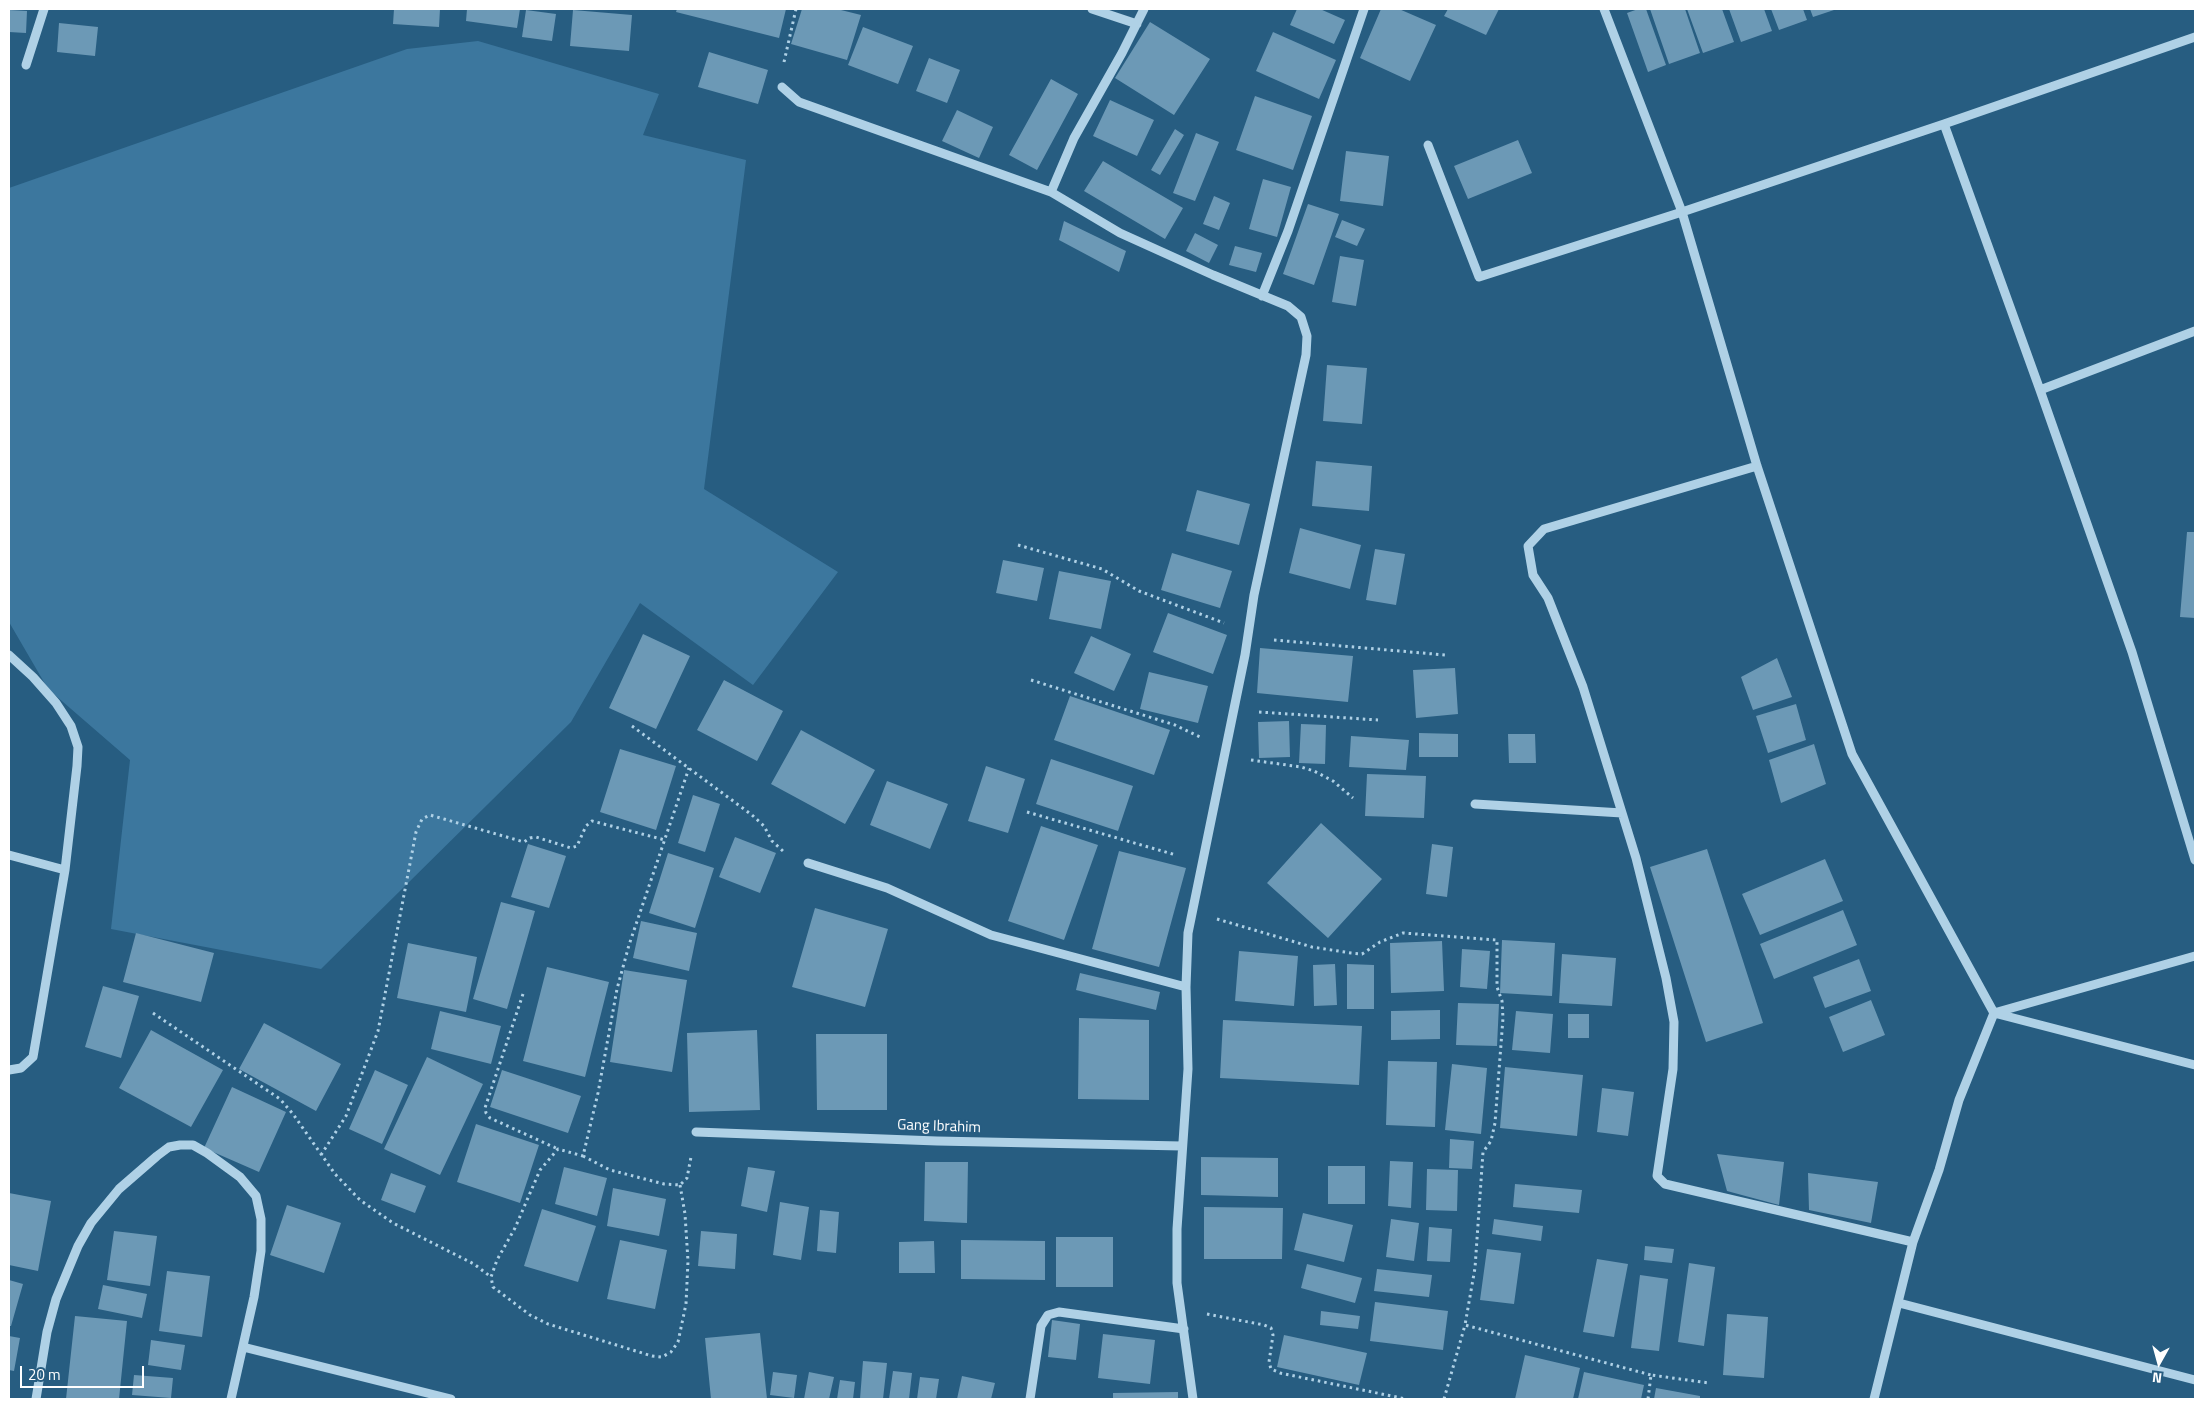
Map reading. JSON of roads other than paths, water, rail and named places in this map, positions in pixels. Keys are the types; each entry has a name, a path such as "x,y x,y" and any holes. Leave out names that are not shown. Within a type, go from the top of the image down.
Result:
{"street":[{"path":"26,65 44,9"},
{"path":"1092,9 1137,24"},
{"path":"1051,192 1074,138 1144,9"},
{"path":"1262,296 1288,231 1364,9"},
{"path":"1604,9 1682,212 1757,466 1852,754 1994,1012 2195,1065"},
{"path":"1428,144 1479,276 1682,212 1944,124 2195,36"},
{"path":"782,87 799,102 1051,192 1120,232 1288,306 1301,317 1307,336 1306,355 1254,595 1248,638 1225,757 1188,933 1186,987 1188,1068 1177,1229 1177,1283 1193,1399"},
{"path":"1944,124 2132,652 2195,860"},
{"path":"2040,390 2195,331"},
{"path":"1757,466 1544,529 1528,546 1533,575 1548,598 1582,687 1622,813 1666,978 1674,1022 1673,1068 1657,1176 1665,1184 1913,1242"},
{"path":"9,655 33,677 56,703 71,726 78,747 65,870 33,1057 21,1068 9,1070"},
{"path":"1475,804 1622,813"},
{"path":"9,855 65,870"},
{"path":"808,863 887,888 991,935 1186,987"},
{"path":"1994,1012 2195,956"},
{"path":"1874,1399 1913,1242 1939,1170 1959,1100 1994,1012"},
{"name":"Gang Ibrahim","path":"696,1132 937,1141 1182,1146"},
{"path":"36,1399 47,1332 56,1299 78,1246 91,1223 120,1189 157,1156 169,1147 193,1145 240,1177 256,1196 261,1220 260,1251 254,1297 231,1399"},
{"path":"1899,1303 2195,1380"},
{"path":"1030,1399 1041,1326 1048,1316 1059,1312 1184,1329"},
{"path":"242,1347 427,1396 451,1399"}]}
